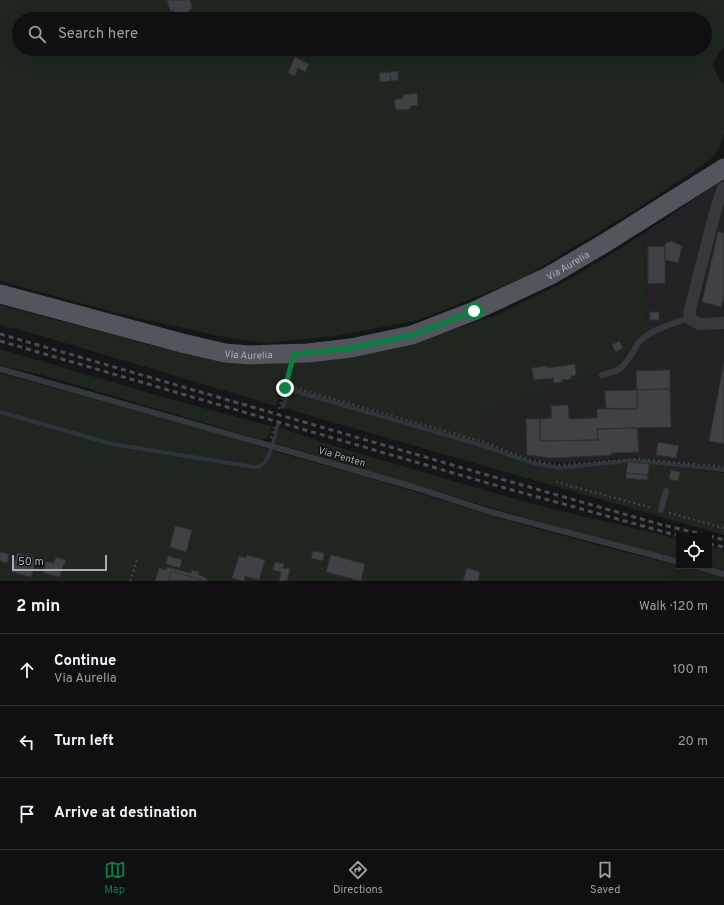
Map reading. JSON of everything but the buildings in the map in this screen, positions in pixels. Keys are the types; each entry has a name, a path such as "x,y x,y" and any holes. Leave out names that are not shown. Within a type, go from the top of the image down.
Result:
{"main road":[{"name":"Via Aurelia","path":"0,294 182,343 225,353 249,355 294,354 351,348 412,335 474,311 550,276 724,168"}],"street":[{"path":"701,183 724,188 717,205 689,318 699,324 724,323"}],"lane":[{"path":"602,375 615,372 625,365 639,342 650,334 666,326 689,318"},
{"name":"Via Penten","path":"0,369 410,486 491,512 676,561"},
{"path":"661,510 666,491"},
{"path":"706,569 724,574"}],"path":[{"path":"279,409 294,354"},
{"path":"285,388 292,387 483,442 530,460 558,465 638,458 724,467"},
{"path":"556,482 724,528"},
{"path":"130,581 138,557"}],"shaded area":[{"path":"0,0 724,0 724,47 718,54 713,65 718,78 724,85 724,133 718,151 709,161 632,212 523,278 419,320 337,336 265,343 219,336 117,313 0,281"},
{"path":"724,179 724,468 637,458 549,462 530,459 482,446 481,413 604,370 647,328 643,234"},
{"path":"643,234 647,329 611,365 604,370 481,413 482,446 532,464 558,469 628,461 724,473 724,535 284,408 289,392 293,391 281,388 276,406 35,334 0,325 0,305 162,348 225,362 245,365 287,363 407,343 497,315 572,278"},
{"path":"0,349 173,400 271,426 268,437 262,440 46,376 0,365"},
{"path":"0,373 226,436 509,521 676,565 676,569 692,569 724,577 724,581 0,581"},
{"path":"280,428 344,449 536,505 676,538 676,558 527,518 275,443"},
{"path":"712,547 724,550 724,570 712,567"}],"waterway":[{"path":"283,407 288,392 294,391 484,446 532,463 559,468 640,461 724,470"},
{"path":"0,412 112,444 254,467 261,466 266,461 278,424"}],"railway":[{"path":"0,334 501,479 659,524 696,533"},
{"path":"0,341 498,486 676,535"},
{"path":"712,537 724,540"},
{"path":"712,545 724,547"}],"route":[{"path":"285,388 294,354 351,348 412,335 474,311"}]}
